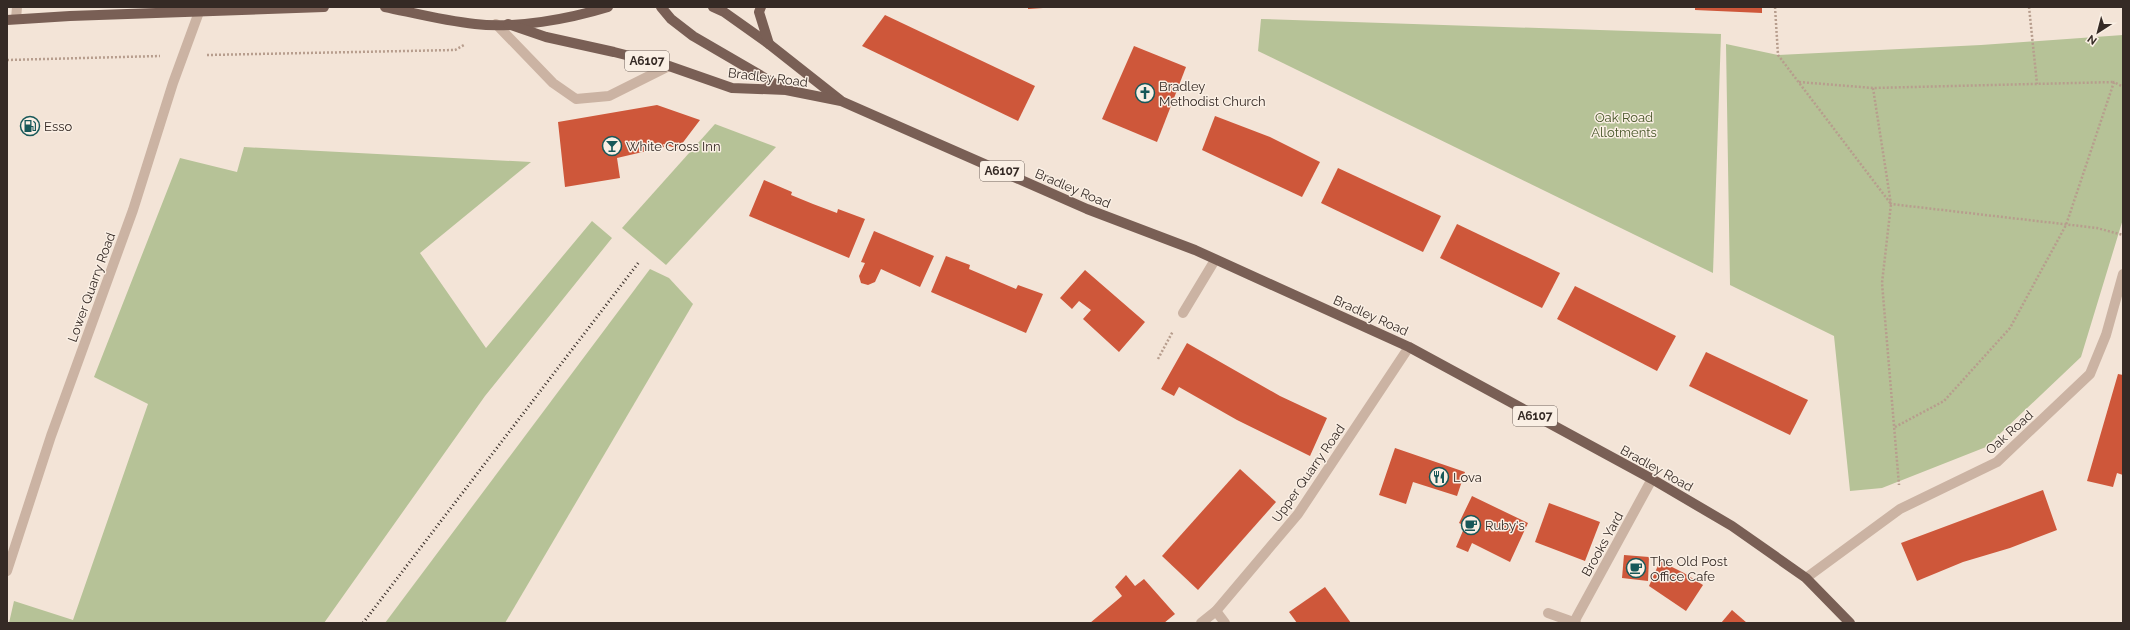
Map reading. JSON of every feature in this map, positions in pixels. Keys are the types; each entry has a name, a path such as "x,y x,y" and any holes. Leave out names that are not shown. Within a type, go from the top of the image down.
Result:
{"main road":[{"path":"12,20 324,7"},
{"path":"385,7 476,24 508,24 559,20 608,7"},
{"path":"661,7 671,19 693,36 786,90"},
{"name":"Bradley Road","path":"713,7 724,12 769,44 842,101"},
{"path":"760,7 759,12 769,44"},
{"name":"Bradley Road","path":"508,24 546,37 669,66 732,88 786,90 842,101 1087,209 1195,250 1409,347 1652,479 1732,526 1806,578 1850,623"}],"street":[{"path":"12,20 17,7"},
{"name":"Lower Quarry Road","path":"7,571 51,436 133,210 183,55 199,12"},
{"path":"496,24 553,83 576,99 609,96 669,66"},
{"path":"1183,313 1215,260"},
{"name":"Oak Road","path":"1806,578 1900,509 1997,462 2090,374 2106,335 2123,274"},
{"name":"Upper Quarry Road","path":"1202,623 1216,611 1298,514 1409,347"},
{"name":"Brooks Yard","path":"1548,613 1575,622 1652,479"},
{"path":"1216,611 1225,623"}],"path":[{"path":"1775,7 1778,55 1891,204 2098,228 2123,235"},
{"path":"2029,7 2037,84"},
{"path":"7,60 455,50 496,24"},
{"path":"1799,82 1873,88 2114,82 2123,88"},
{"path":"1895,427 1944,401 2010,328 2066,225 2114,82"},
{"path":"1873,88 1891,204 1882,282 1895,427 1900,509"},
{"path":"1158,359 1183,313"}],"green space":[{"name":"Oak Road Allotments","path":"1261,19 1721,34 1713,273 1258,51"},
{"path":"2123,35 2123,219 2081,357 1986,447 1882,488 1850,491 1834,336 1730,285 1726,44 1778,55 1981,45"},
{"path":"715,124 776,147 666,265 622,228"},
{"path":"244,147 531,162 420,253 486,348 592,221 612,238 485,396 324,623 9,623 14,601 73,620 148,404 94,377 180,158 237,172"},
{"path":"650,269 669,278 693,304 505,623 385,623"}],"building":[{"path":"1028,7 1043,7 1043,8 1028,9"},
{"path":"1695,7 1762,7 1762,13 1695,10"},
{"path":"885,15 1035,86 1018,121 862,46"},
{"name":"Bradley Methodist Church","path":"1134,46 1186,67 1157,142 1102,119"},
{"name":"White Cross Inn","path":"657,105 700,120 678,149 663,144 664,147 617,158 620,178 565,187 558,122"},
{"path":"1215,116 1270,137 1320,162 1302,197 1202,150"},
{"path":"1338,168 1441,216 1423,252 1321,203"},
{"path":"764,180 792,192 791,195 813,204 837,213 838,209 865,219 849,258 749,216"},
{"path":"1457,224 1560,273 1542,308 1440,258"},
{"path":"874,231 934,256 920,287 881,269 875,282 868,285 861,283 859,276 865,263 861,262"},
{"path":"946,256 970,265 969,269 1016,289 1018,285 1043,294 1026,333 931,292"},
{"path":"1085,270 1145,322 1119,352 1083,319 1091,310 1079,301 1072,309 1060,298"},
{"path":"1575,286 1676,336 1657,371 1557,319"},
{"path":"1187,343 1280,396 1327,418 1310,456 1237,420 1179,387 1174,396 1161,389"},
{"path":"1706,352 1808,400 1790,435 1689,386"},
{"path":"2118,374 2123,375 2123,475 2117,473 2113,487 2087,481"},
{"path":"1395,448 1465,472 1457,496 1413,482 1406,504 1379,495"},
{"path":"1240,469 1276,502 1198,590 1162,556"},
{"path":"2043,490 2057,530 2010,548 1963,562 1917,581 1901,543"},
{"path":"1472,496 1528,523 1510,562 1472,543 1468,552 1456,547 1465,526 1459,523"},
{"path":"1549,503 1600,522 1585,561 1535,542"},
{"name":"The Old Post Office Cafe","path":"1624,555 1649,557 1648,581 1622,578"},
{"path":"1660,561 1684,573 1703,585 1686,611 1649,586"},
{"path":"1126,575 1135,586 1144,579 1175,614 1164,623 1090,623 1122,596 1115,587"},
{"path":"1325,587 1351,623 1297,623 1289,612"},
{"path":"1732,610 1747,623 1721,623"}],"railway":[{"path":"363,623 639,262"}],"place":[{"name":"Bradley Methodist Church","path":"1145,93"},
{"name":"Esso","path":"30,126"},
{"name":"White Cross Inn","path":"612,146"},
{"name":"Lova","path":"1439,477"},
{"name":"Ruby's","path":"1471,525"},
{"name":"The Old Post Office Cafe","path":"1636,568"}]}
